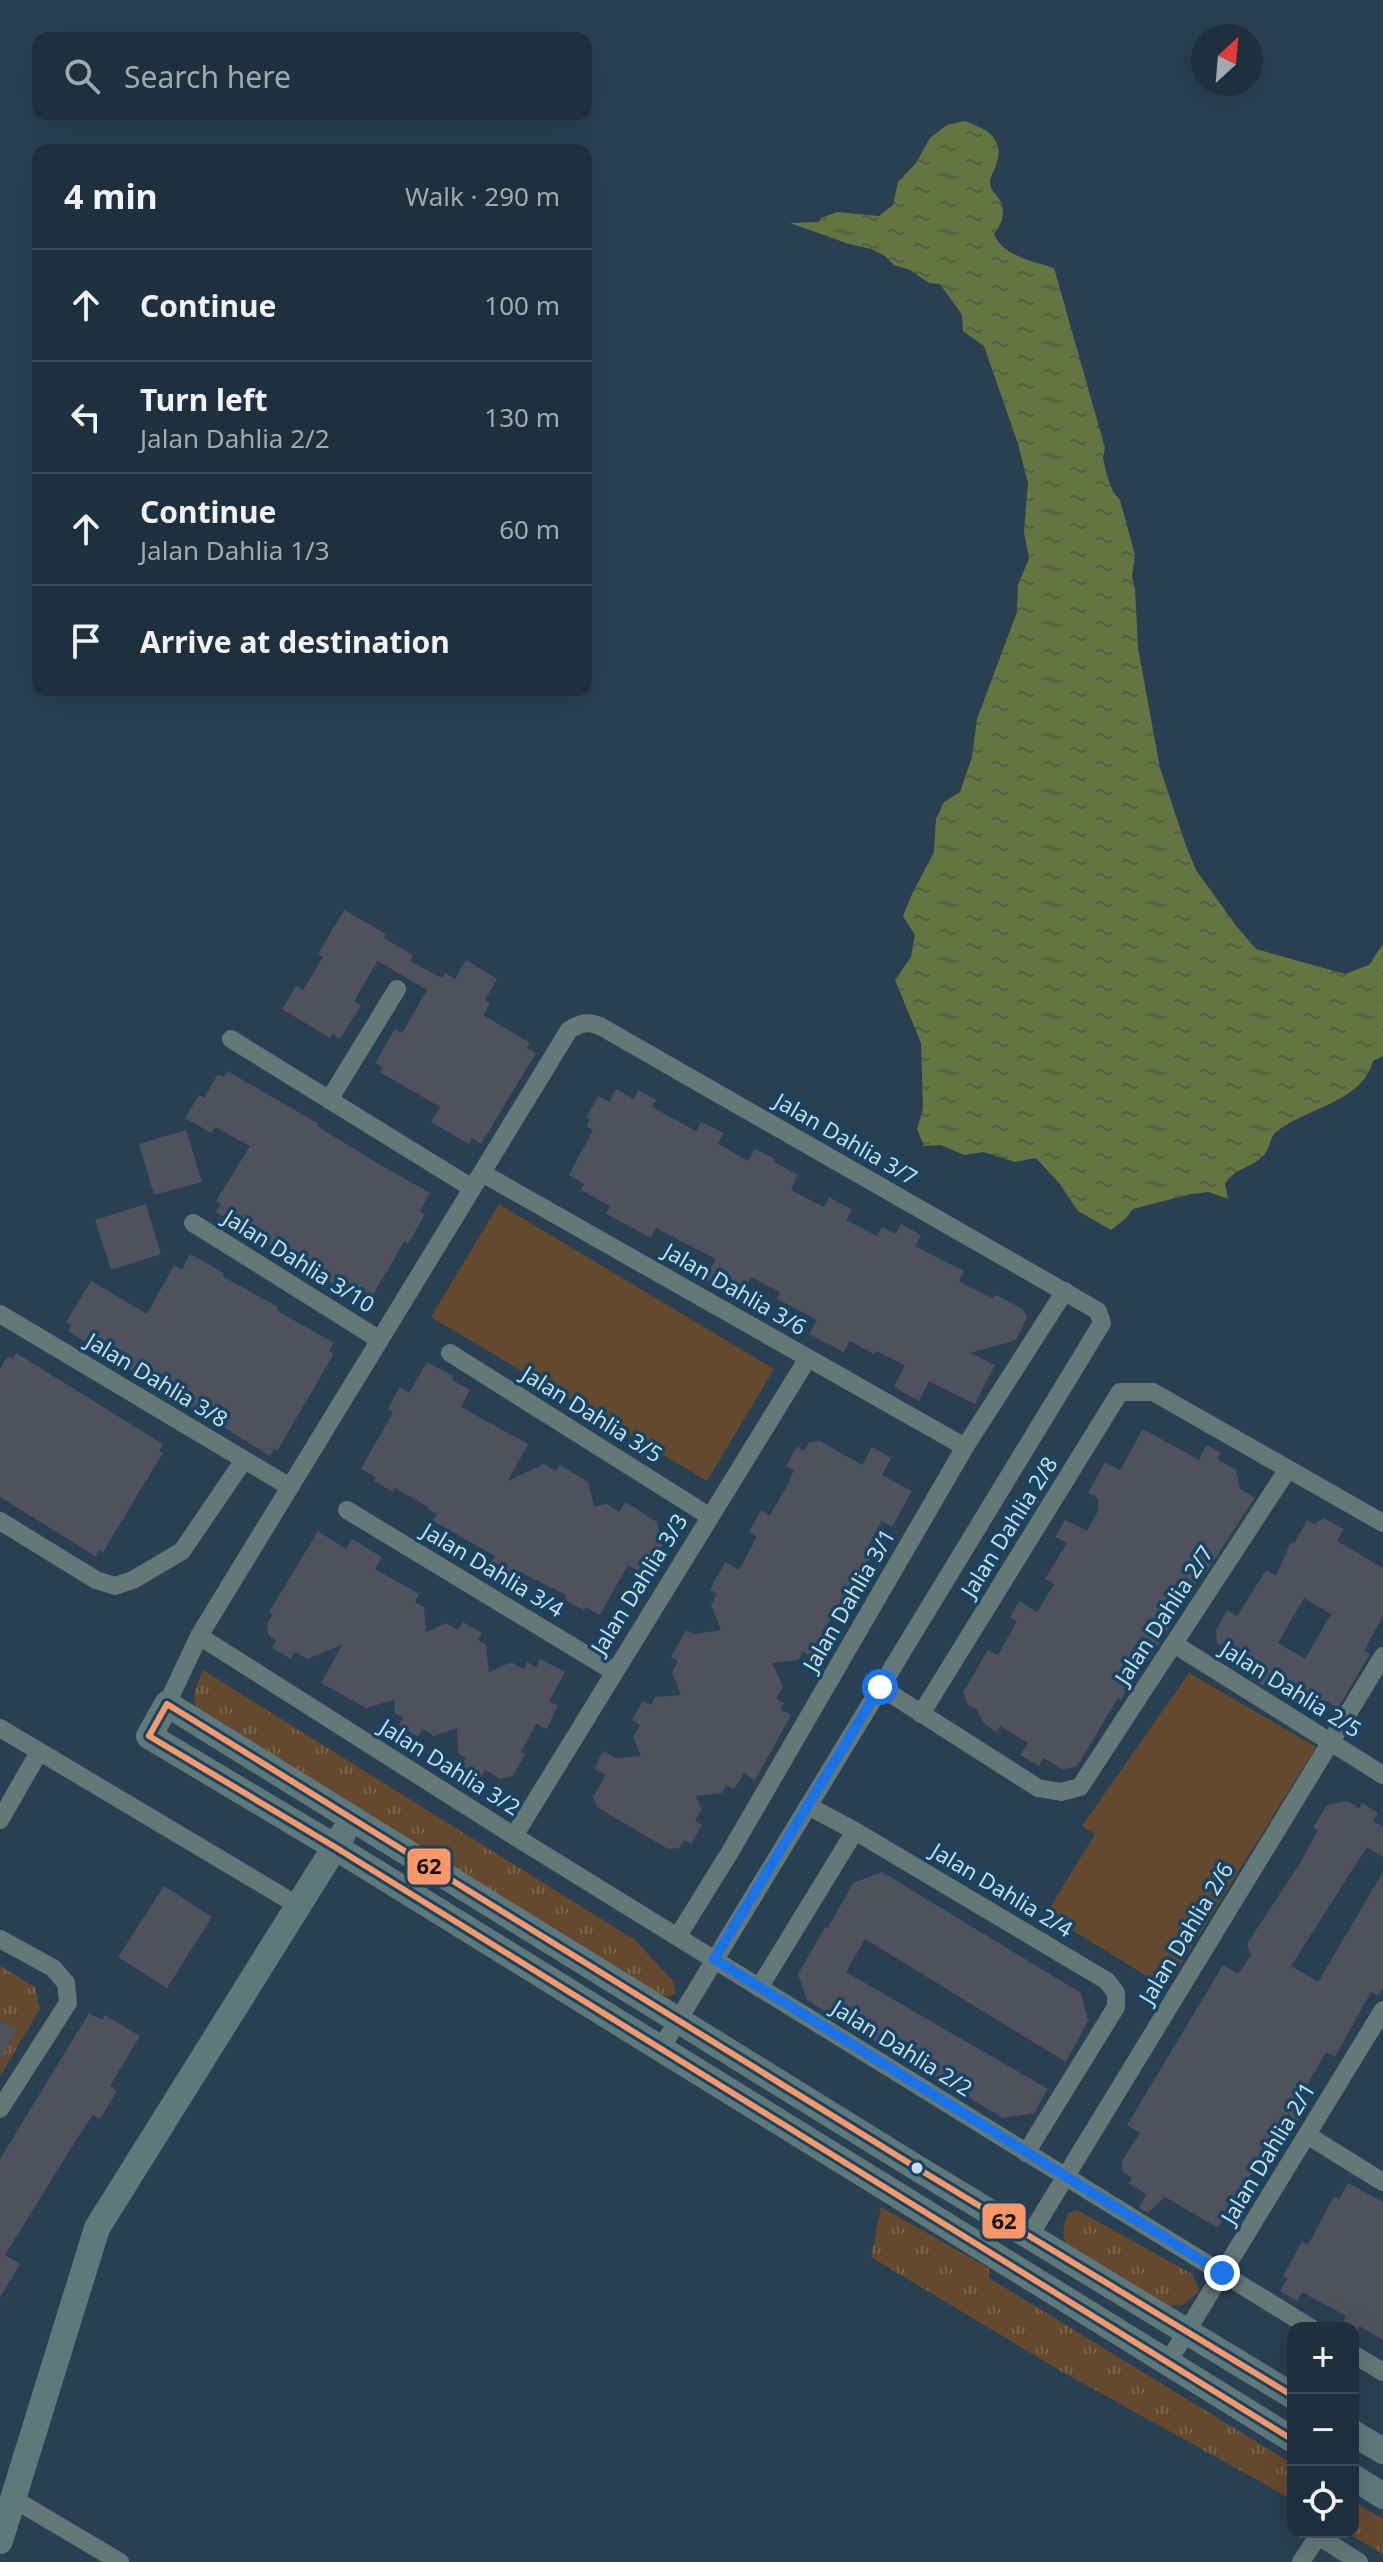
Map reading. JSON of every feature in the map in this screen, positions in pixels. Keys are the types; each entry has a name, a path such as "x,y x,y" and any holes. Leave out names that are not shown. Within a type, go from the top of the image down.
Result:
{"street":[{"path":"329,1100 397,989"},
{"name":"Jalan Dahlia 3/7","path":"477,1180 569,1030 589,1022 1098,1311 1102,1323 880,1687"},
{"name":"Jalan Dahlia 3/6","path":"231,1039 329,1100 808,1358 965,1447"},
{"path":"477,1180 199,1636 149,1736 335,1847 1287,2436"},
{"name":"Jalan Dahlia 3/10","path":"193,1223 380,1340"},
{"name":"Jalan Dahlia 3/1","path":"678,1936 965,1447 1065,1291"},
{"name":"Jalan Dahlia 3/8","path":"0,1314 290,1487"},
{"name":"Jalan Dahlia 3/5","path":"450,1353 709,1516"},
{"name":"Jalan Dahlia 3/3","path":"514,1836 808,1358"},
{"name":"Jalan Dahlia 2/8","path":"921,1714 1120,1392 1153,1392 1288,1469"},
{"path":"0,1521 96,1580 115,1586 133,1580 182,1551 244,1460"},
{"path":"1288,1469 1383,1523"},
{"name":"Jalan Dahlia 2/7","path":"921,1714 1038,1788 1061,1792 1080,1787 1288,1469"},
{"name":"Jalan Dahlia 3/4","path":"347,1510 613,1671"},
{"name":"Jalan Dahlia 3/2","path":"199,1636 714,1959"},
{"name":"Jalan Dahlia 2/5","path":"1174,1644 1383,1775"},
{"name":"Jalan Dahlia 2/6","path":"1030,2235 1383,1656"},
{"path":"660,2050 880,1687 921,1714"},
{"path":"167,1704 917,2168 1290,2394"},
{"path":"0,1728 297,1905"},
{"path":"0,1820 39,1752"},
{"name":"Jalan Dahlia 2/4","path":"808,1806 1107,1981 1116,1993 1116,2007 1026,2153"},
{"path":"0,2541 97,2228 353,1819"},
{"path":"759,1988 855,1831"},
{"path":"0,1939 53,1968 66,1983 68,2003 0,2109"},
{"name":"Jalan Dahlia 2/2","path":"714,1959 1301,2322"},
{"name":"Jalan Dahlia 2/1","path":"1168,2362 1383,2010"},
{"path":"1307,2135 1383,2182"},
{"path":"1359,2358 1383,2372"},
{"path":"1359,2437 1383,2451"},
{"path":"1359,2481 1383,2496"},
{"path":"12,2498 120,2562"},
{"path":"1301,2562 1318,2536 1359,2562"}],"green space":[{"path":"499,1204 774,1369 707,1481 431,1317"},
{"path":"203,1670 635,1940 674,1982 676,1993 669,1997 652,1991 196,1707 194,1693"},
{"path":"1189,1673 1316,1747 1166,1988 1046,1914 1095,1834 1082,1826"},
{"path":"0,1966 35,1987 40,2009 0,2076"},
{"path":"881,2207 989,2268 989,2278 1287,2460 1287,2497 1059,2370 871,2257"},
{"path":"1077,2210 1192,2274 1198,2293 1182,2305 1168,2306 1070,2248 1065,2240 1064,2228 1068,2214"},
{"path":"1359,2505 1383,2519 1383,2554 1356,2538 1359,2538"}],"water":[{"path":"964,121 986,131 996,141 998,148 990,183 1003,208 1001,222 994,234 998,241 1019,257 1054,268 1105,448 1103,458 1106,472 1113,492 1120,500 1135,555 1132,577 1138,648 1160,768 1196,870 1256,949 1345,974 1369,965 1383,944 1383,1056 1373,1061 1367,1075 1357,1086 1275,1133 1264,1155 1238,1171 1225,1184 1228,1199 1209,1192 1133,1209 1111,1230 1078,1211 1059,1183 1036,1158 1015,1162 983,1152 964,1155 941,1145 924,1146 917,1129 923,1109 921,1043 895,980 911,957 915,935 903,916 934,852 936,819 944,802 960,792 972,757 977,719 1017,612 1018,584 1029,559 1024,532 1028,483 1018,444 984,346 963,331 962,315 940,284 929,283 871,249 790,223 819,222 821,218 837,212 879,216 893,205 898,182 916,163 930,138 947,125"}],"building":[{"path":"344,910 386,934 384,938 413,955 410,961 442,978 445,973 455,979 466,960 497,979 485,1000 490,1003 483,1015 530,1043 526,1048 536,1053 481,1144 472,1138 469,1144 431,1122 440,1107 380,1072 382,1067 375,1063 395,1029 402,1033 427,990 378,961 354,1001 361,1005 340,1039 333,1034 330,1038 282,1009 296,986 303,990 323,957 318,954"},
{"path":"227,1071 430,1193 420,1211 425,1214 408,1244 404,1242 373,1295 367,1292 362,1302 216,1212 221,1204 216,1201 250,1146 215,1127 211,1133 185,1118 199,1095 204,1098 218,1074 224,1077"},
{"path":"616,1089 634,1099 638,1090 656,1100 652,1107 696,1131 701,1122 724,1133 718,1144 748,1161 755,1149 775,1159 774,1162 798,1175 791,1190 824,1207 829,1197 852,1210 846,1220 877,1236 882,1227 896,1234 901,1224 921,1235 915,1246 964,1271 959,1282 993,1298 996,1295 1023,1309 1027,1317 1016,1340 970,1353 995,1365 975,1404 929,1381 919,1401 894,1387 905,1365 850,1341 844,1352 809,1334 817,1320 777,1299 780,1292 751,1277 741,1298 705,1280 716,1259 656,1228 651,1238 606,1214 610,1206 581,1190 584,1184 569,1175 593,1130 586,1126 590,1119 586,1118 598,1096 609,1102"},
{"path":"186,1130 202,1182 154,1195 139,1144"},
{"path":"146,1204 161,1254 111,1270 95,1220"},
{"path":"190,1254 278,1307 276,1310 334,1343 329,1351 334,1354 277,1451 274,1449 270,1456 68,1331 71,1325 66,1322 91,1281 147,1314 174,1265 182,1270"},
{"path":"16,1353 163,1444 159,1451 163,1453 103,1552 99,1550 95,1556 0,1497 0,1369 8,1356 13,1359"},
{"path":"427,1362 453,1376 452,1380 470,1390 461,1407 528,1444 508,1481 544,1464 556,1471 560,1465 588,1482 594,1506 607,1504 619,1512 626,1502 657,1522 663,1551 654,1566 644,1560 638,1571 628,1565 600,1615 565,1600 566,1595 518,1571 512,1581 488,1567 495,1556 433,1521 437,1514 428,1507 395,1488 393,1492 361,1469 393,1412 388,1409 400,1387 409,1393"},
{"path":"1143,1429 1199,1460 1207,1445 1221,1453 1217,1459 1236,1470 1240,1489 1255,1498 1201,1580 1199,1578 1147,1663 1144,1661 1121,1700 1118,1698 1077,1766 1063,1770 1044,1758 1039,1766 1020,1755 1028,1743 1000,1726 997,1732 984,1724 976,1709 968,1705 963,1692 988,1650 998,1655 1017,1621 1010,1617 1019,1601 1037,1612 1054,1584 1045,1579 1067,1543 1055,1537 1065,1520 1087,1531 1098,1511 1098,1498 1088,1493 1105,1462 1120,1470"},
{"path":"820,1441 862,1465 872,1447 891,1458 882,1475 912,1491 892,1527 882,1521 864,1554 870,1558 810,1656 803,1652 798,1660 772,1663 783,1687 776,1699 784,1703 780,1709 791,1715 755,1780 744,1773 734,1789 726,1785 722,1793 696,1796 702,1809 695,1821 702,1825 691,1844 684,1840 679,1848 668,1849 597,1807 593,1797 606,1775 594,1769 603,1751 615,1758 641,1756 633,1736 640,1725 632,1720 643,1701 651,1705 655,1697 681,1695 672,1673 678,1661 671,1657 686,1630 694,1634 721,1630 711,1605 717,1594 710,1590 725,1562 739,1570 757,1537 749,1532 761,1510 770,1515 788,1484 794,1470 786,1466 797,1446 804,1451 809,1442"},
{"path":"1324,1518 1344,1529 1337,1541 1383,1568 1383,1616 1364,1651 1370,1654 1338,1708 1324,1700 1314,1702 1270,1676 1264,1686 1249,1677 1244,1665 1236,1668 1226,1662 1232,1652 1217,1643 1216,1630 1227,1610 1237,1616 1266,1570 1276,1576 1290,1544 1295,1542 1307,1520 1314,1524","holes":["1304,1598 1331,1614 1305,1659 1278,1643"]},
{"path":"318,1531 346,1549 352,1539 382,1557 375,1569 419,1594 415,1602 424,1607 426,1632 446,1623 458,1630 463,1622 482,1633 478,1640 486,1645 489,1672 511,1662 524,1669 527,1662 536,1667 540,1659 565,1672 549,1701 558,1706 546,1729 536,1724 513,1776 501,1779 485,1770 481,1777 462,1765 466,1758 458,1753 457,1728 434,1736 422,1729 418,1737 399,1725 403,1718 395,1713 394,1700 366,1708 321,1683 342,1645 307,1659 295,1652 291,1659 272,1648 276,1640 268,1635 267,1624 273,1614 269,1612"},
{"path":"1347,1801 1359,1808 1362,1803 1378,1813 1373,1821 1383,1827 1383,1857 1367,1847 1291,1966 1318,1982 1383,1872 1383,1988 1378,1996 1371,1992 1335,2057 1326,2052 1298,2101 1307,2106 1298,2121 1289,2115 1218,2228 1165,2197 1148,2213 1139,2208 1146,2194 1129,2184 1132,2178 1123,2172 1121,2162 1140,2133 1127,2125 1223,1965 1238,1974 1251,1955 1247,1944 1300,1863 1318,1830 1313,1828 1327,1805"},
{"path":"882,1872 1081,1993 1088,2021 1066,2062 865,1939 846,1972 1048,2089 1034,2113 1003,2118 807,2000 798,1974 825,1927 828,1928 853,1883"},
{"path":"164,1886 212,1917 167,1988 118,1957"},
{"path":"89,2013 102,2020 105,2015 140,2036 110,2086 117,2091 100,2119 93,2115 5,2255 20,2264 0,2298 0,2159"},
{"path":"0,2020 18,2030 0,2060"},
{"path":"1348,2183 1383,2202 1383,2340 1359,2326 1359,2322 1343,2322 1346,2316 1302,2292 1297,2301 1280,2291 1287,2279 1283,2276 1302,2241 1308,2245 1334,2196 1339,2199"}],"transit line":[{"name":"62","path":"1287,2436 335,1847 149,1736 167,1704 917,2168 1290,2394"}],"route":[{"path":"880,1687 714,1959 1222,2273"}]}
